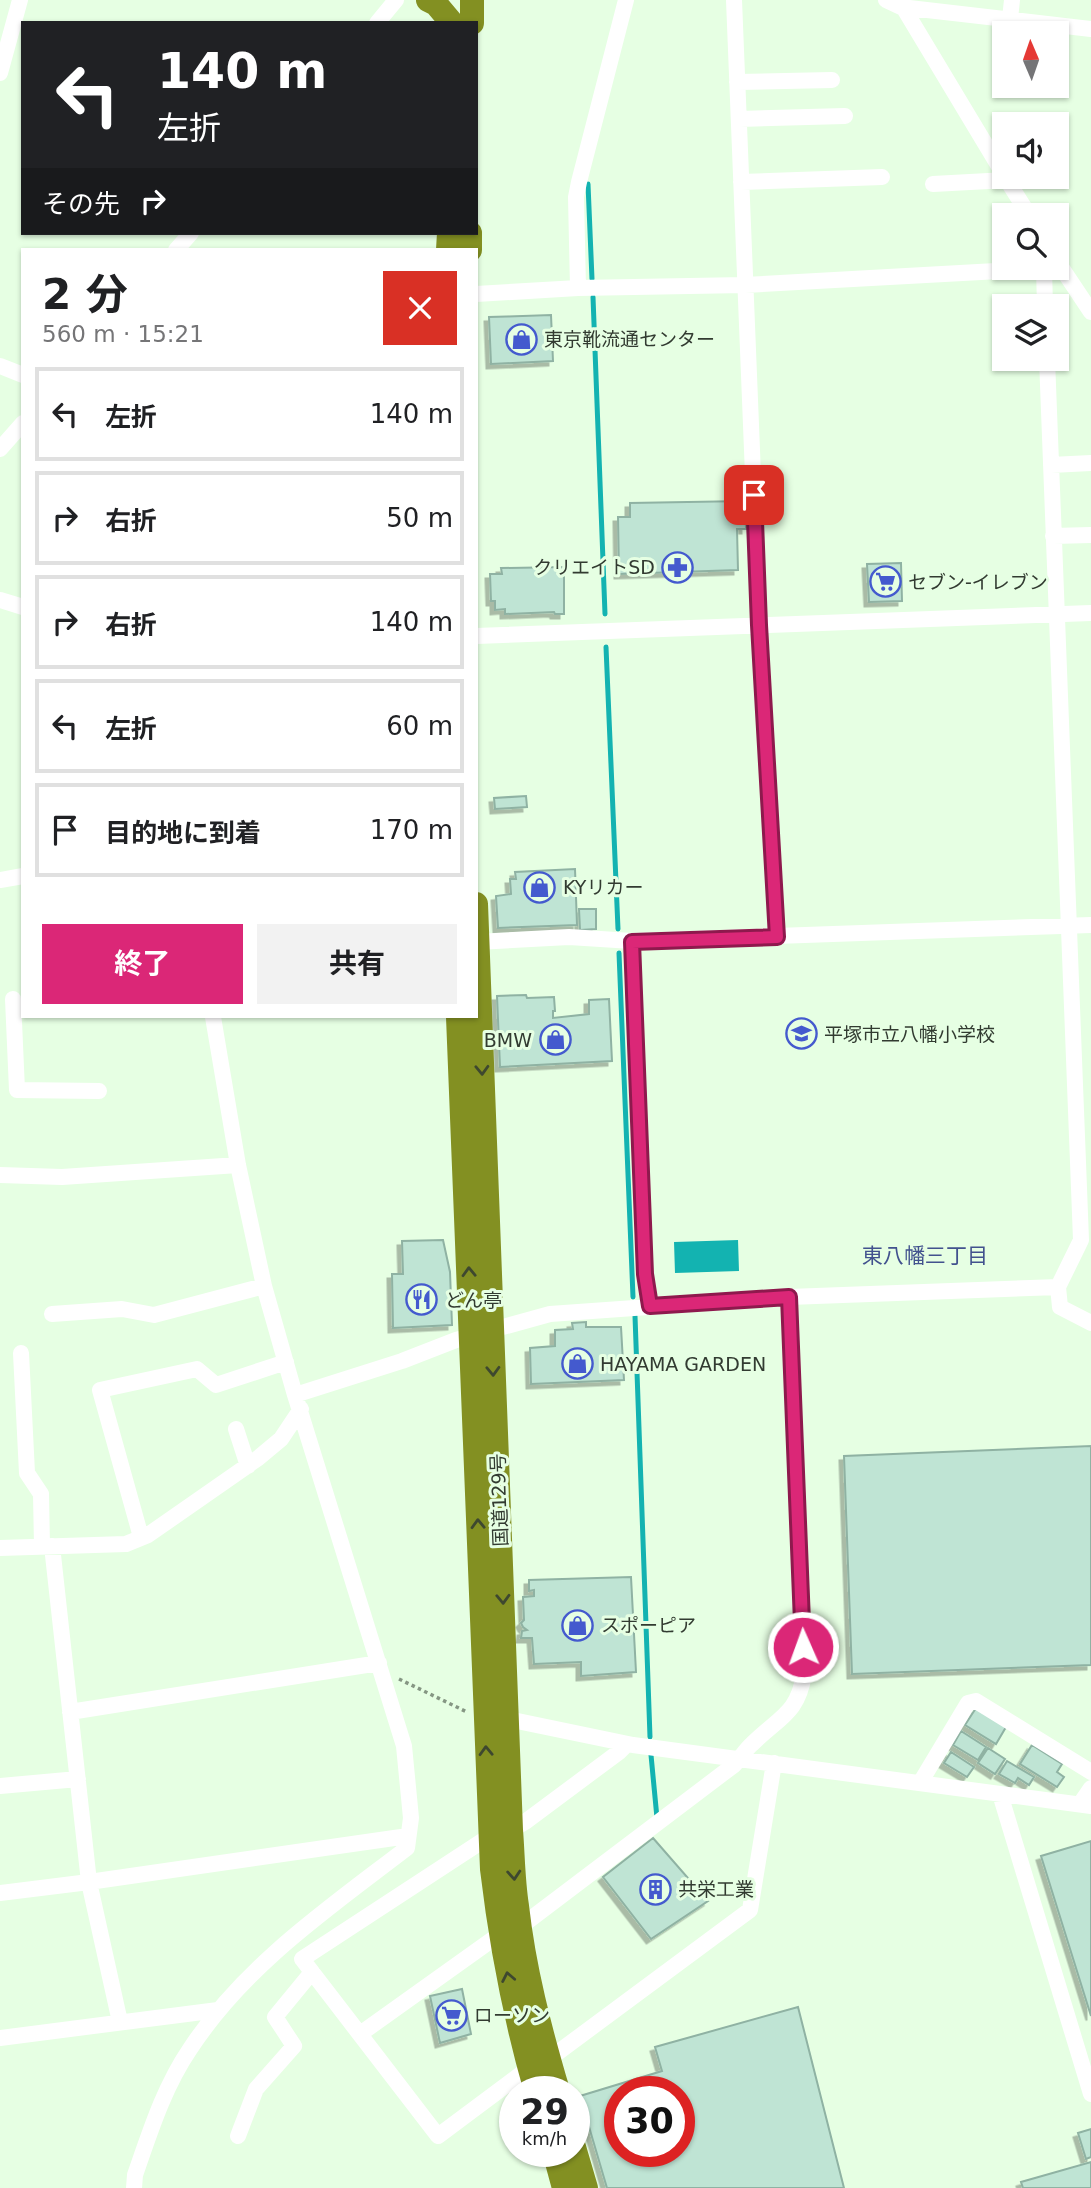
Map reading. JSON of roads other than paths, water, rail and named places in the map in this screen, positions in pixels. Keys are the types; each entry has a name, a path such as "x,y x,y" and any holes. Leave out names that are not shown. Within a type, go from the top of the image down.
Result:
{"highway":[{"path":"428,0 436,4 451,21"},
{"path":"453,0 453,21"},
{"path":"472,0 472,21"},
{"name":"国道129号","path":"458,1018 508,1719 500,1833"},
{"name":"国道129号","path":"478,1018 482,1333 500,1833 517,2020 538,2073"},
{"path":"558,2167 564,2188"},
{"path":"580,2167 586,2188"}],"street":[{"path":"0,73 20,0"},
{"path":"379,21 396,0"},
{"path":"578,288 576,197 626,0"},
{"path":"734,0 759,625 777,937"},
{"path":"1010,19 1012,0"},
{"path":"895,2 1091,29"},
{"path":"895,2 992,155"},
{"path":"737,82 832,80"},
{"path":"739,119 845,116"},
{"path":"741,182 882,177"},
{"path":"933,184 992,178"},
{"path":"478,294 578,288 745,285 992,272"},
{"path":"1067,280 1091,312"},
{"path":"0,366 21,374"},
{"path":"1047,371 1081,1240 1058,1287 1060,1307 1091,1323"},
{"path":"0,449 21,425"},
{"path":"1051,465 1091,463"},
{"path":"1054,536 1091,535"},
{"path":"0,600 21,606"},
{"path":"478,636 1091,613"},
{"path":"0,880 21,876"},
{"path":"478,942 569,937 632,942 1091,925"},
{"path":"632,942 645,1274 650,1306"},
{"path":"12,999 17,1090 99,1091"},
{"path":"134,2188 135,2175 163,2097 189,2050 218,2010 257,1968 407,1848 411,1818 404,1746 264,1286 237,1165 213,1018"},
{"path":"0,1175 62,1177 237,1165"},
{"path":"52,1314 122,1309 154,1315 264,1286"},
{"path":"0,1548 126,1544 141,1537 248,1466 281,1438 298,1402 482,1333 550,1314 789,1297 1058,1287"},
{"path":"360,2034 510,1931 741,1758 750,1745 790,1710 801,1692 804,1674 789,1297"},
{"path":"21,1353 27,1473 41,1494 89,1882 120,2022"},
{"path":"141,1537 100,1390 197,1369 216,1385 286,1362"},
{"path":"236,1429 248,1466"},
{"path":"70,1712 380,1667"},
{"path":"920,1783 968,1703 972,1701 1091,1772"},
{"path":"508,1719 627,1744 1086,1805 1091,1787"},
{"path":"627,1744 535,1814 500,1833 302,1959 438,2136 538,2073 750,1910 774,1763"},
{"path":"0,1786 78,1779"},
{"path":"1000,1794 1091,2094"},
{"path":"0,1893 408,1836"},
{"path":"238,2136 256,2089 294,2046 275,2017 312,1972"},
{"path":"0,2038 218,2010"}],"water":[{"path":"738,1240 739,1271 675,1273 674,1242"}],"waterway":[{"path":"588,184 592,279"},
{"path":"593,297 605,614"},
{"path":"606,647 618,929"},
{"path":"619,953 633,1297"},
{"path":"635,1316 650,1737"},
{"path":"651,1755 657,1818"}],"place":[{"name":"東京靴流通センター","path":"521,339"},
{"name":"クリエイトSD","path":"678,567"},
{"name":"セブン-イレブン","path":"885,582"},
{"name":"KYリカー","path":"540,887"},
{"name":"平塚市立八幡小学校","path":"801,1034"},
{"name":"BMW","path":"555,1040"},
{"name":"どん亭","path":"422,1300"},
{"name":"HAYAMA GARDEN","path":"577,1364"},
{"name":"スポーピア","path":"578,1625"},
{"name":"共栄工業","path":"655,1889"},
{"name":"ローソン","path":"451,2015"}],"district":[{"name":"東八幡三丁目","path":"925,1256"}]}
